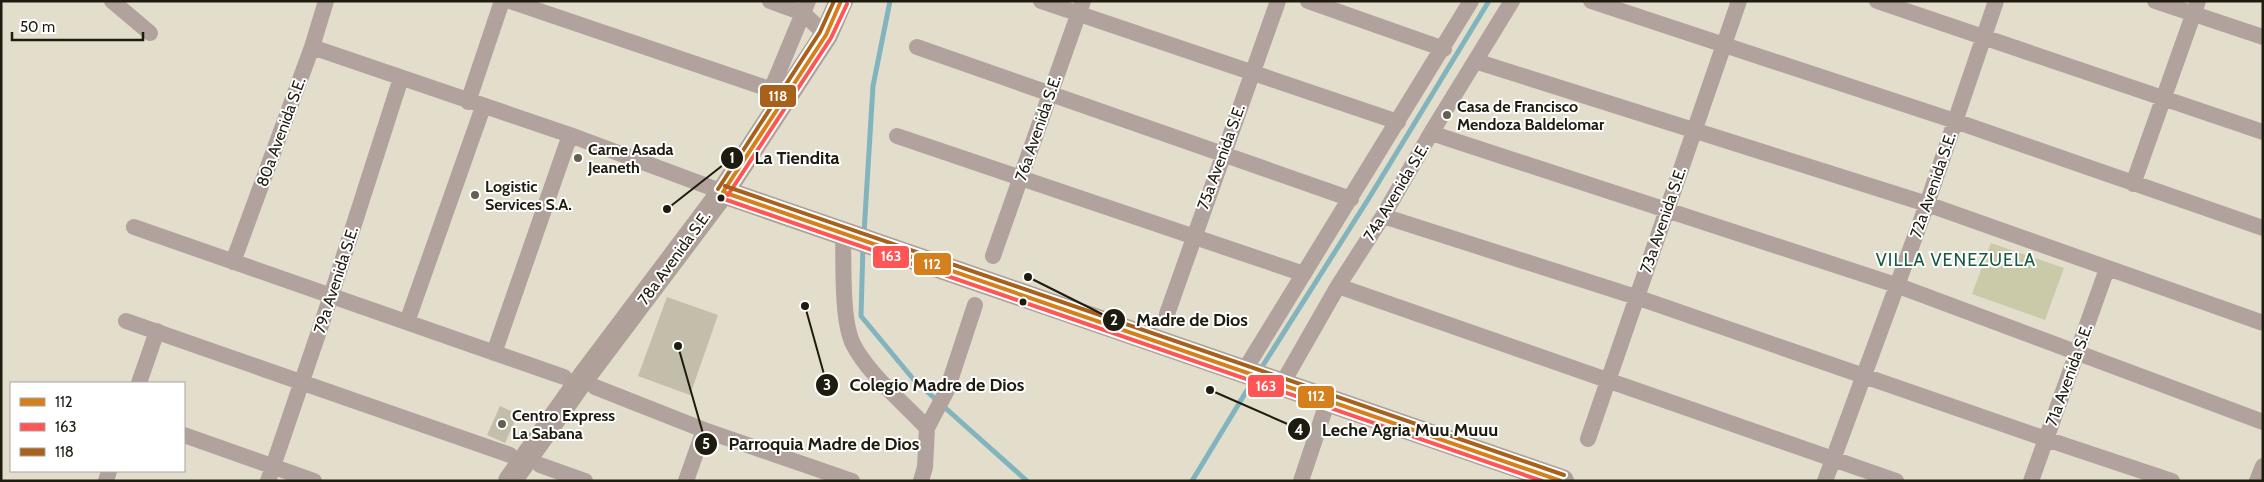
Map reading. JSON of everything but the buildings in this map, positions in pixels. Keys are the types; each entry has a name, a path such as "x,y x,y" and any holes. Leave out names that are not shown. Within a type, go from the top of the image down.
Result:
{"street":[{"path":"112,1 150,33"},
{"name":"80a Avenida S.E.","path":"233,262 312,47 326,1"},
{"path":"407,322 475,104 502,1"},
{"path":"510,1 779,93 806,7"},
{"path":"770,1 806,7 826,36"},
{"name":"78a Avenida S.E.","path":"510,481 580,382 724,192 779,93 826,36 841,1"},
{"path":"1042,1 1081,8 1252,72 1398,122"},
{"name":"75a Avenida S.E.","path":"1167,314 1278,1"},
{"path":"1308,1 1444,48"},
{"name":"74a Avenida S.E.","path":"1244,371 1444,48 1471,1"},
{"name":"74a Avenida S.E.","path":"1282,384 1338,286 1383,216 1430,133 1512,1"},
{"path":"1591,1 1955,121 2263,228"},
{"name":"73a Avenida S.E.","path":"1588,439 1739,1"},
{"path":"1877,1 2263,132"},
{"name":"72a Avenida S.E.","path":"1825,481 1927,204 1996,1"},
{"path":"2155,1 2195,8 2263,37"},
{"name":"76a Avenida S.E.","path":"993,256 1081,8"},
{"path":"2133,184 2195,8"},
{"path":"918,46 1351,199"},
{"path":"312,47 570,135 724,192 1562,481"},
{"path":"1475,61 1927,204 2263,323"},
{"name":"79a Avenida S.E.","path":"270,474 331,296 401,78"},
{"path":"1430,133 1896,285 2263,422"},
{"path":"494,353 570,135"},
{"path":"897,136 1304,274"},
{"path":"1383,216 1636,296 2172,481"},
{"path":"134,227 564,376"},
{"path":"858,238 847,324 853,343 865,362 927,428"},
{"name":"71a Avenida S.E.","path":"2031,481 2107,269"},
{"path":"1338,286 1896,481"},
{"path":"921,481 925,466 927,428 947,390 976,305"},
{"path":"126,321 510,455"},
{"path":"139,382 157,332"},
{"path":"595,387 704,430 852,481"},
{"path":"1301,481 1328,400"},
{"path":"686,481 704,430"},
{"path":"185,435 270,474 314,481"},
{"path":"540,465 585,481"},
{"path":"2257,481 2263,466"}],"green space":[{"path":"1991,243 2064,268 2045,320 1972,294"}],"waterway":[{"path":"864,233 873,86 890,1"},
{"path":"1260,370 1369,198 1489,1"},
{"path":"863,246 861,316 914,380 1027,481"},
{"path":"1192,481 1252,382"}],"transit line":[{"name":"118","path":"718,189 820,32 834,1"},
{"name":"112","path":"723,192 826,35 841,1"},
{"name":"163","path":"728,195 831,38 847,4"},
{"name":"118","path":"725,186 1564,475"},
{"name":"112","path":"723,192 1561,481"},
{"name":"163","path":"721,198 1542,481"}],"place":[{"name":"Casa de Francisco Mendoza Baldelomar","path":"1447,115"},
{"name":"Carne Asada Jeaneth","path":"578,158"},
{"name":"Logistic Services S.A.","path":"475,195"},
{"name":"La Tiendita","path":"667,209"},
{"name":"Madre de Dios","path":"1028,277"},
{"name":"Colegio Madre de Dios","path":"805,306"},
{"name":"Parroquia Madre de Dios","path":"678,346"},
{"name":"Leche Agria Muu Muuu","path":"1210,390"},
{"name":"Centro Express La Sabana","path":"502,424"}],"district":[{"name":"VILLA VENEZUELA","path":"1956,260"}]}
